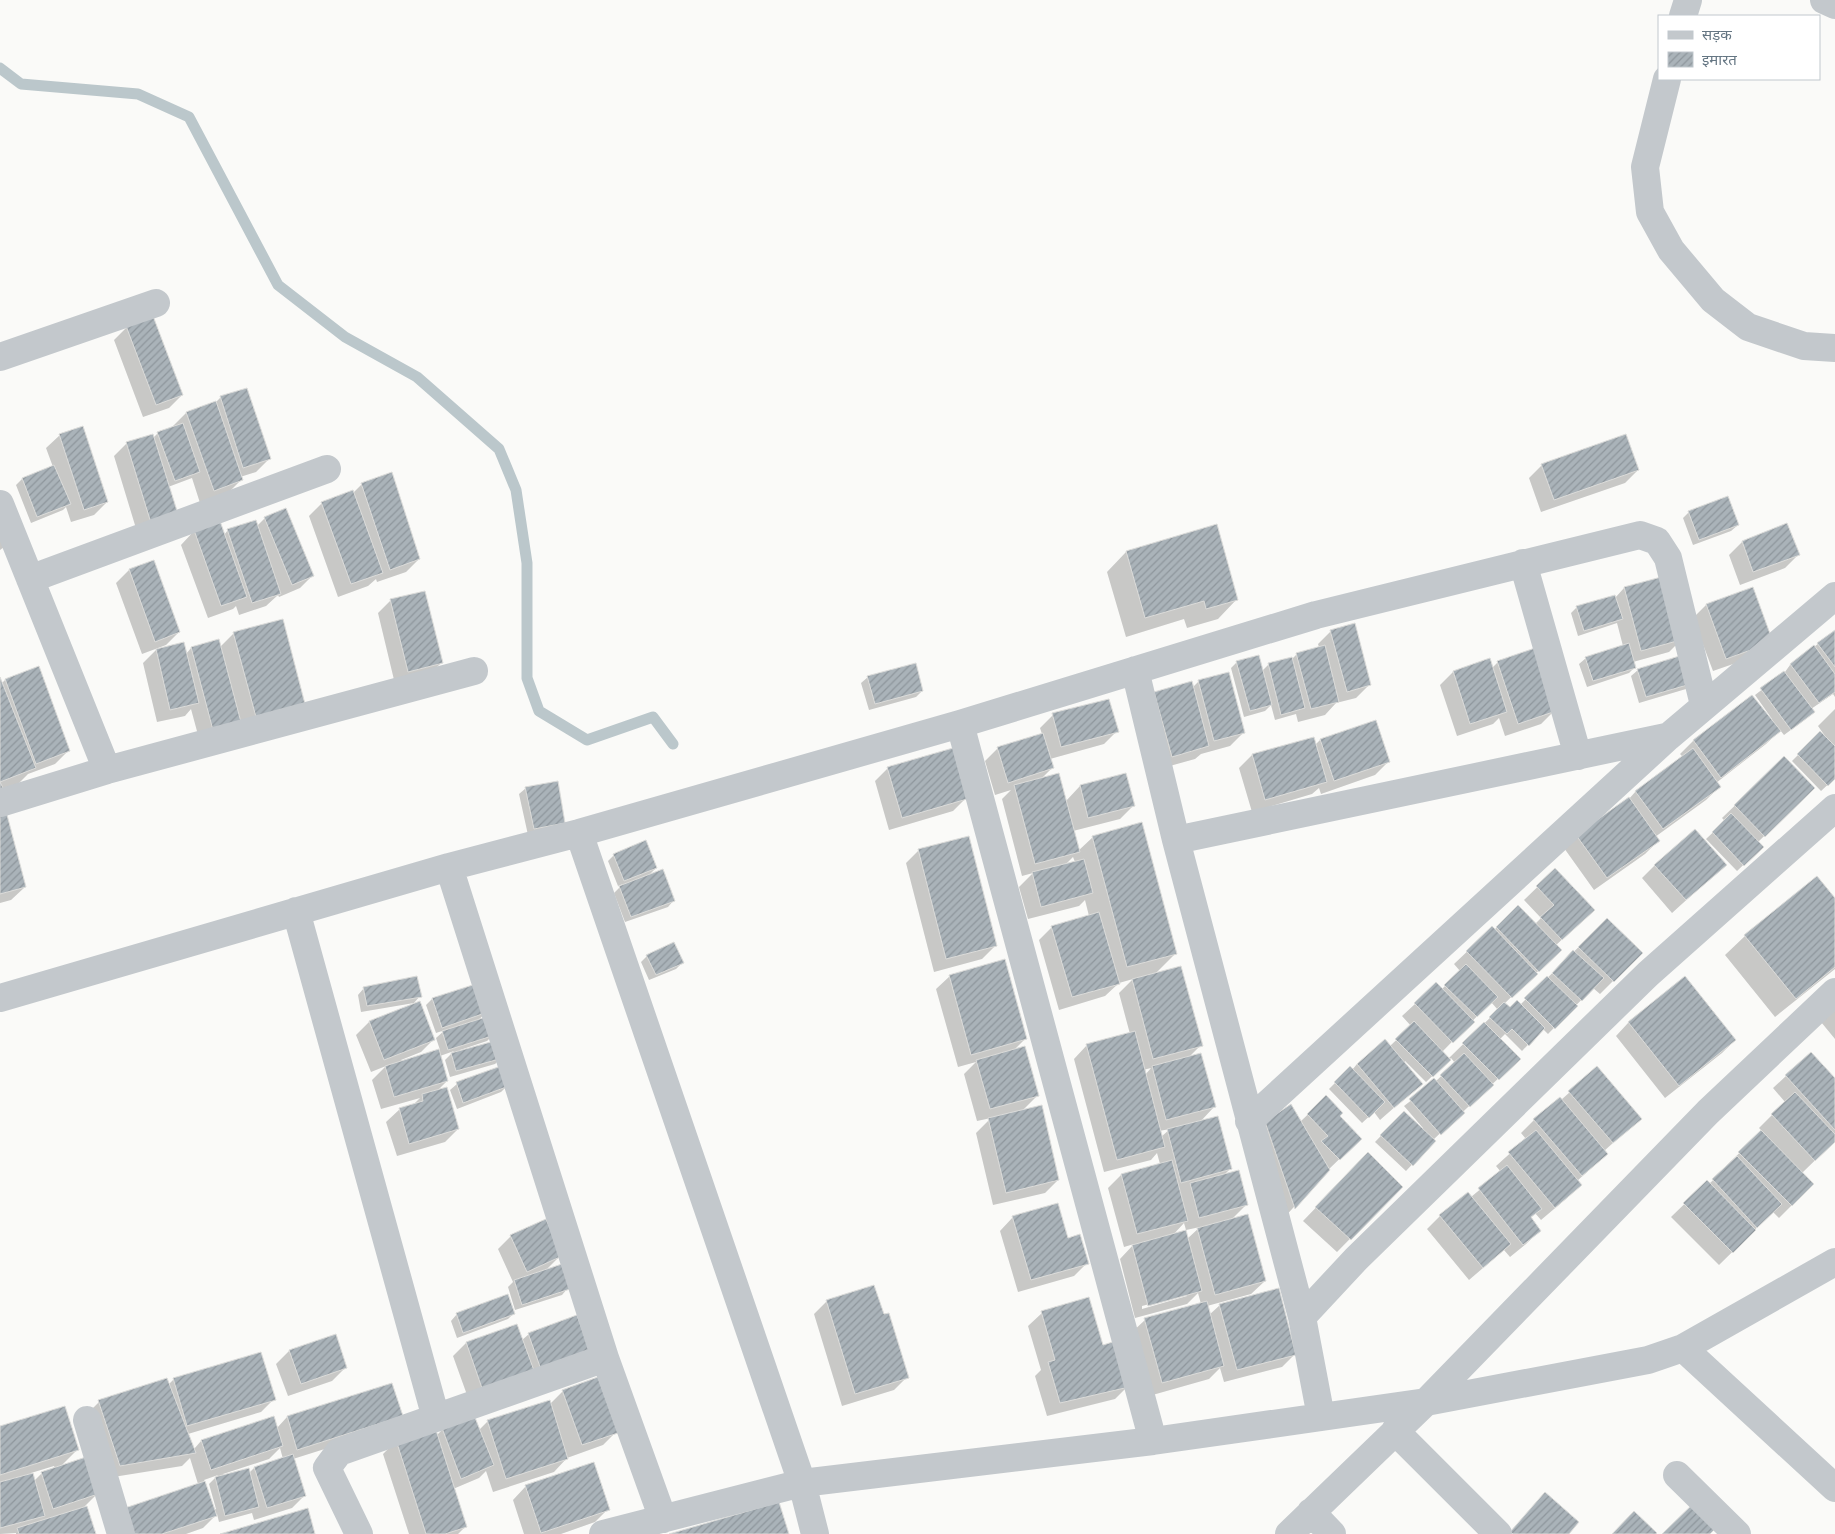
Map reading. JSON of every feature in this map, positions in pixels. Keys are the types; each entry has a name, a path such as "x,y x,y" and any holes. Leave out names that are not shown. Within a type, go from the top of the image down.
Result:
{"street":[{"path":"1683,15 1688,0"},
{"path":"1824,0 1835,5"},
{"path":"1668,80 1645,167 1650,212 1671,250 1713,300 1748,327 1804,346 1835,348"},
{"path":"0,357 156,303"},
{"path":"30,579 327,469"},
{"path":"0,504 107,770"},
{"path":"0,998 449,866 579,833 960,724 1316,615 1640,535 1657,541 1668,558 1704,705"},
{"path":"1523,563 1578,756"},
{"path":"1249,1121 1668,736 1835,596"},
{"path":"1135,670 1176,840 1302,1317 1321,1416"},
{"path":"0,803 107,770 474,671"},
{"path":"960,724 1153,1441"},
{"path":"1176,840 1668,736"},
{"path":"1302,1317 1356,1259 1648,974 1835,808"},
{"path":"579,833 802,1483 814,1534"},
{"path":"449,866 605,1358 663,1519"},
{"path":"296,911 436,1418"},
{"path":"1289,1534 1426,1402 1708,1112 1835,992"},
{"path":"603,1534 802,1483 1153,1441 1426,1402 1648,1360 1683,1348 1835,1262"},
{"path":"1683,1348 1835,1488"},
{"path":"359,1534 327,1468 339,1452 605,1358"},
{"path":"87,1420 121,1534"},
{"path":"1395,1431 1498,1534"},
{"path":"1677,1475 1738,1534"},
{"path":"1311,1512 1332,1534"}],"building":[{"path":"153,316 183,395 156,405 126,326"},
{"path":"247,388 271,459 243,468 220,396"},
{"path":"216,401 243,480 214,491 186,412"},
{"path":"183,423 200,472 175,481 157,432"},
{"path":"83,426 108,502 84,510 59,434"},
{"path":"153,434 178,514 151,523 126,442"},
{"path":"1626,434 1639,470 1554,500 1541,464"},
{"path":"54,465 71,504 37,517 22,478"},
{"path":"392,472 420,559 390,570 361,483"},
{"path":"353,490 383,573 351,584 321,502"},
{"path":"1728,496 1739,525 1699,540 1688,511"},
{"path":"286,508 314,576 292,585 264,517"},
{"path":"256,520 281,594 252,603 227,529"},
{"path":"220,521 247,597 221,606 194,530"},
{"path":"1787,523 1800,555 1753,572 1742,541"},
{"path":"1217,524 1238,600 1206,609 1204,601 1145,618 1126,551"},
{"path":"154,560 180,632 155,642 129,569"},
{"path":"1665,576 1684,639 1641,651 1624,587"},
{"path":"1753,587 1773,642 1726,659 1706,604"},
{"path":"425,591 443,663 408,672 390,599"},
{"path":"1615,595 1623,619 1584,631 1576,606"},
{"path":"283,619 305,704 256,717 233,632"},
{"path":"1355,623 1371,685 1347,692 1330,630"},
{"path":"1835,630 1835,667 1817,643"},
{"path":"219,639 242,726 214,734 191,647"},
{"path":"184,642 199,703 170,710 156,649"},
{"path":"1629,643 1636,668 1593,681 1585,657"},
{"path":"1325,645 1339,702 1311,709 1296,653"},
{"path":"1814,645 1835,674 1835,692 1819,703 1790,664"},
{"path":"1535,648 1556,711 1518,724 1497,661"},
{"path":"1686,654 1694,683 1646,697 1637,669"},
{"path":"1259,655 1272,705 1250,711 1236,661"},
{"path":"1292,657 1305,708 1281,715 1268,663"},
{"path":"1490,658 1507,712 1470,724 1453,671"},
{"path":"916,663 923,691 875,704 867,676"},
{"path":"39,666 70,751 36,764 5,679"},
{"path":"1784,671 1815,712 1791,730 1760,688"},
{"path":"1229,672 1245,733 1214,741 1198,680"},
{"path":"0,677 36,768 0,782"},
{"path":"1192,681 1209,746 1172,757 1154,692"},
{"path":"1752,695 1781,731 1721,778 1693,740"},
{"path":"1109,699 1119,732 1061,747 1052,713"},
{"path":"1376,720 1390,762 1334,781 1320,739"},
{"path":"1820,731 1835,746 1835,779 1828,786 1797,754"},
{"path":"1043,733 1054,768 1008,783 997,747"},
{"path":"1314,737 1327,782 1265,800 1252,754"},
{"path":"953,748 967,799 902,818 887,767"},
{"path":"1693,748 1721,787 1663,829 1635,791"},
{"path":"1784,756 1815,788 1765,837 1734,805"},
{"path":"1059,773 1080,852 1035,864 1014,785"},
{"path":"1126,773 1135,806 1088,818 1080,785"},
{"path":"558,781 565,823 534,829 525,787"},
{"path":"0,782 4,790 0,792"},
{"path":"1629,797 1660,841 1607,878 1576,835"},
{"path":"6,811 26,887 0,894 0,812"},
{"path":"1731,813 1764,847 1744,866 1712,832"},
{"path":"1142,822 1177,954 1127,967 1092,836"},
{"path":"1695,829 1727,865 1686,900 1654,865"},
{"path":"969,836 997,946 946,959 918,849"},
{"path":"646,840 657,868 624,881 613,854"},
{"path":"1084,859 1093,893 1041,907 1032,872"},
{"path":"1555,868 1595,910 1562,940 1540,917 1554,905 1536,886"},
{"path":"663,869 675,901 631,917 619,886"},
{"path":"1817,876 1835,898 1835,967 1796,999 1744,935"},
{"path":"1518,905 1562,950 1539,972 1496,927"},
{"path":"1099,912 1120,984 1072,997 1051,926"},
{"path":"1607,918 1643,953 1614,982 1578,947"},
{"path":"1492,926 1538,974 1512,998 1466,951"},
{"path":"674,942 684,963 656,975 646,955"},
{"path":"1573,950 1604,978 1582,1001 1552,973"},
{"path":"1005,959 1027,1039 971,1055 949,975"},
{"path":"1466,964 1498,997 1477,1017 1444,985"},
{"path":"1181,966 1203,1046 1153,1059 1132,979"},
{"path":"417,976 422,997 367,1006 363,987"},
{"path":"1547,976 1578,1006 1555,1029 1524,998"},
{"path":"1685,976 1736,1040 1679,1086 1628,1022"},
{"path":"1436,982 1475,1022 1453,1043 1414,1003"},
{"path":"479,983 488,1012 442,1028 432,998"},
{"path":"1517,1000 1545,1028 1529,1046 1512,1029 1507,1034 1489,1017 1504,1002 1510,1007"},
{"path":"420,1001 435,1040 384,1060 369,1021"},
{"path":"489,1016 495,1035 448,1050 442,1031"},
{"path":"1414,1021 1451,1060 1433,1077 1395,1039"},
{"path":"1484,1022 1521,1059 1499,1080 1462,1043"},
{"path":"1135,1031 1165,1147 1117,1160 1086,1044"},
{"path":"1385,1039 1423,1084 1394,1108 1357,1064"},
{"path":"498,1040 503,1058 456,1071 451,1053"},
{"path":"1025,1046 1039,1096 990,1109 976,1060"},
{"path":"439,1049 448,1081 394,1097 385,1066"},
{"path":"1811,1052 1835,1078 1835,1130 1785,1075"},
{"path":"1201,1053 1216,1107 1166,1120 1152,1066"},
{"path":"1464,1053 1494,1085 1470,1107 1440,1075"},
{"path":"501,1066 509,1086 463,1103 456,1082"},
{"path":"1350,1066 1385,1102 1369,1118 1334,1082"},
{"path":"1597,1066 1642,1119 1613,1143 1568,1091"},
{"path":"1434,1078 1465,1113 1441,1135 1409,1099"},
{"path":"447,1087 459,1129 409,1144 399,1108 423,1101 422,1094"},
{"path":"1795,1092 1835,1134 1835,1142 1815,1161 1771,1114"},
{"path":"1326,1095 1343,1113 1340,1116 1362,1139 1340,1160 1321,1141 1328,1136 1307,1114"},
{"path":"1560,1097 1608,1154 1582,1176 1533,1119"},
{"path":"1291,1104 1330,1170 1295,1209 1265,1122"},
{"path":"1042,1105 1059,1180 1006,1193 988,1118"},
{"path":"1404,1111 1436,1141 1413,1166 1380,1135"},
{"path":"1218,1116 1232,1169 1181,1183 1167,1129"},
{"path":"1536,1130 1582,1185 1555,1208 1508,1152"},
{"path":"1761,1130 1814,1184 1792,1206 1738,1152"},
{"path":"1368,1152 1403,1187 1351,1240 1315,1207"},
{"path":"1737,1156 1782,1204 1757,1228 1712,1179"},
{"path":"1172,1160 1188,1221 1137,1234 1121,1174"},
{"path":"1507,1165 1542,1209 1531,1217 1541,1231 1523,1245 1478,1188"},
{"path":"1239,1170 1248,1205 1199,1218 1190,1183"},
{"path":"1707,1180 1756,1230 1733,1253 1683,1203"},
{"path":"1468,1192 1511,1244 1483,1268 1439,1215"},
{"path":"1058,1203 1068,1238 1080,1234 1089,1264 1031,1280 1012,1216"},
{"path":"1248,1214 1266,1281 1215,1295 1197,1228"},
{"path":"546,1219 562,1256 527,1272 510,1235"},
{"path":"1186,1230 1202,1291 1148,1306 1132,1245"},
{"path":"562,1264 570,1289 522,1305 514,1280"},
{"path":"874,1285 884,1314 889,1313 909,1378 855,1394 826,1300"},
{"path":"1279,1288 1296,1355 1237,1370 1219,1304"},
{"path":"508,1294 515,1314 463,1333 456,1313"},
{"path":"1089,1297 1103,1345 1116,1341 1129,1387 1060,1403 1048,1362 1055,1360 1041,1311"},
{"path":"1207,1301 1224,1366 1162,1383 1144,1318"},
{"path":"577,1315 593,1360 544,1378 528,1333"},
{"path":"517,1324 536,1376 484,1394 466,1342"},
{"path":"336,1334 347,1368 301,1384 289,1350"},
{"path":"261,1352 276,1400 187,1426 173,1378"},
{"path":"598,1377 618,1433 582,1445 562,1390"},
{"path":"167,1378 196,1453 120,1466 98,1400"},
{"path":"392,1383 403,1416 297,1450 287,1416"},
{"path":"550,1400 568,1459 506,1479 487,1420"},
{"path":"65,1406 79,1450 0,1475 0,1426"},
{"path":"474,1415 494,1465 461,1479 442,1428"},
{"path":"274,1416 283,1446 211,1470 201,1440"},
{"path":"435,1427 467,1527 445,1534 426,1534 396,1440"},
{"path":"293,1454 306,1496 267,1508 254,1467"},
{"path":"86,1457 98,1494 53,1509 41,1472"},
{"path":"594,1462 610,1510 541,1533 525,1485"},
{"path":"249,1468 259,1507 225,1516 215,1477"},
{"path":"33,1473 45,1516 0,1528 0,1482"},
{"path":"205,1481 217,1516 162,1534 131,1534 122,1509"},
{"path":"1545,1492 1579,1522 1569,1534 1513,1534 1510,1532"},
{"path":"1697,1500 1720,1524 1710,1534 1662,1534"},
{"path":"779,1502 789,1534 669,1534"},
{"path":"87,1506 96,1534 19,1534 17,1528"},
{"path":"308,1508 315,1534 220,1534"},
{"path":"1634,1511 1657,1533 1612,1534"}],"waterway":[{"path":"0,68 21,84 138,94 189,117 278,285 345,337 417,377 499,449 516,490 527,563 527,678 539,711 587,740 653,717 673,744"}]}
